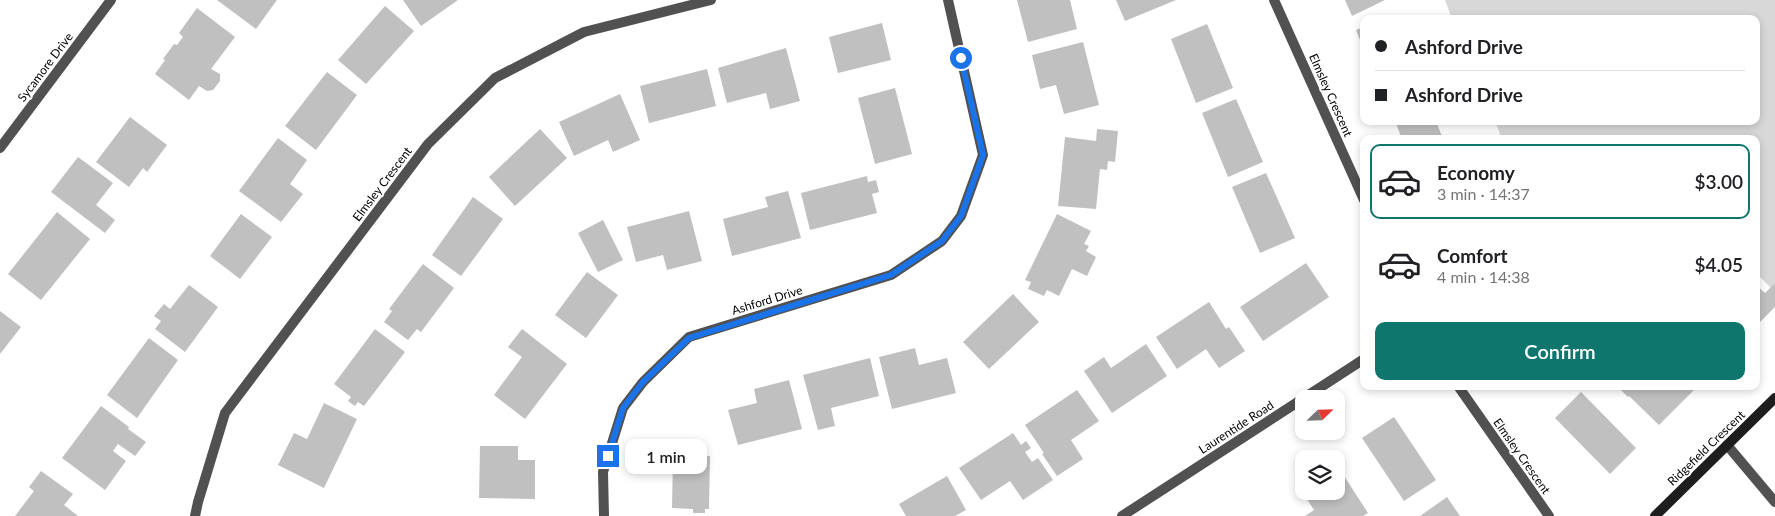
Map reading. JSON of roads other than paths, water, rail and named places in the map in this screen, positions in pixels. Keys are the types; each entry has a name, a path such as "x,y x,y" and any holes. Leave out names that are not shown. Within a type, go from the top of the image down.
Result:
{"street":[{"name":"Sycamore Drive","path":"0,148 111,0"},
{"name":"Elmsley Crescent","path":"196,516 198,502 225,413 428,144 495,78 566,41 584,32 711,0"},
{"name":"Ashford Drive","path":"604,516 603,472 623,408 643,382 689,338 891,275 942,241 961,216 983,155 948,0"},
{"name":"Elmsley Crescent","path":"1274,0 1360,191"},
{"name":"Laurentide Road","path":"1122,516 1360,362"},
{"name":"Elmsley Crescent","path":"1461,390 1549,516"},
{"name":"Ridgefield Crescent","path":"1655,516 1775,398"},
{"path":"1727,445 1775,502"}]}
